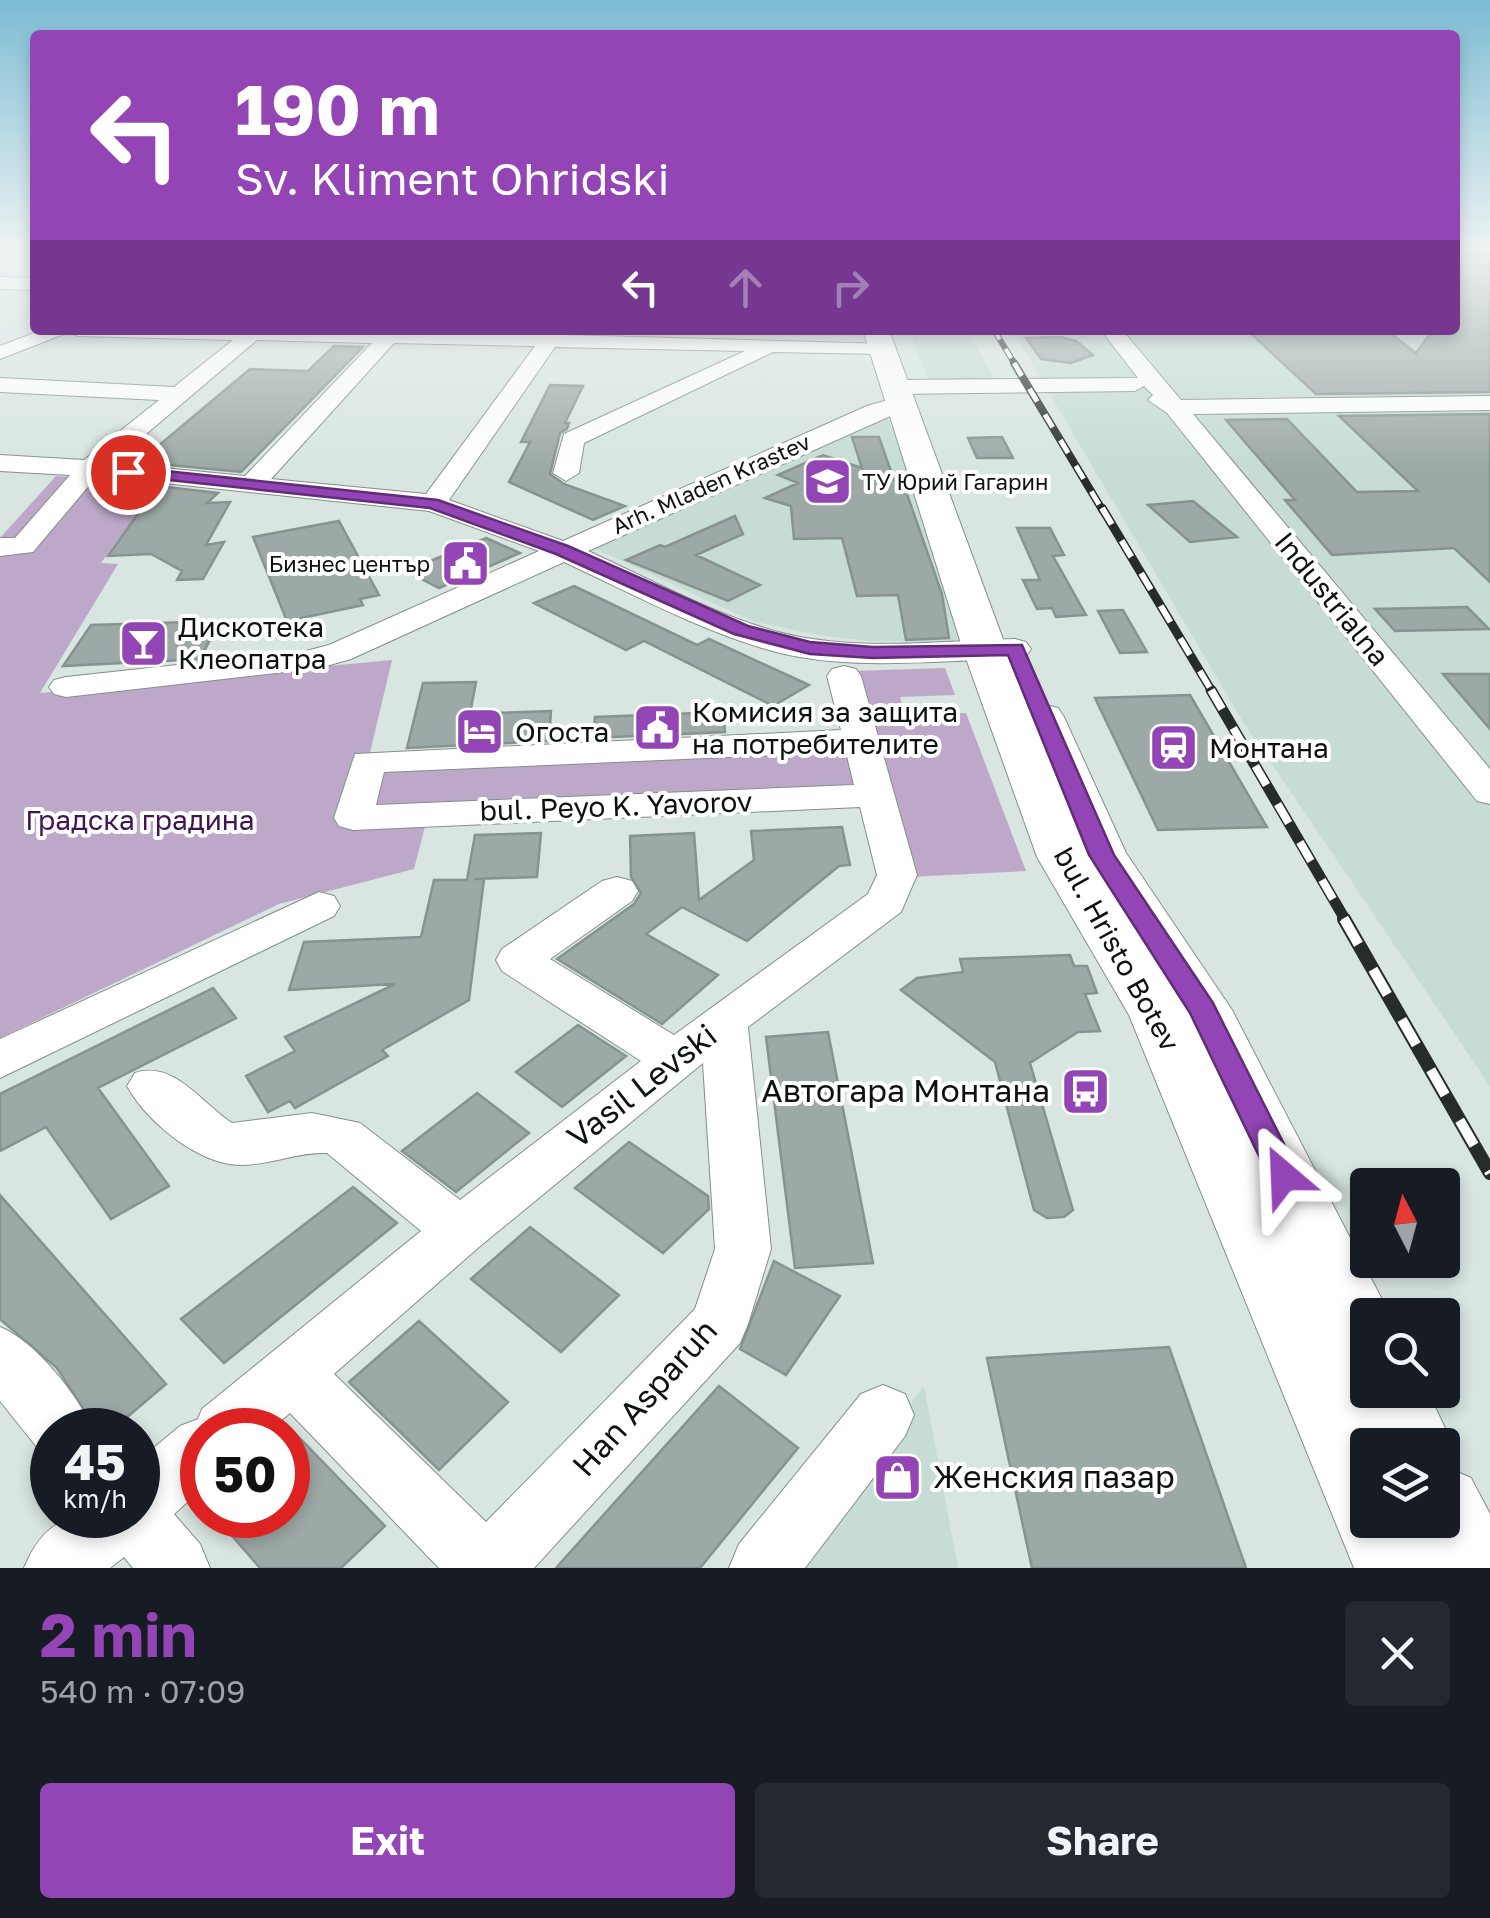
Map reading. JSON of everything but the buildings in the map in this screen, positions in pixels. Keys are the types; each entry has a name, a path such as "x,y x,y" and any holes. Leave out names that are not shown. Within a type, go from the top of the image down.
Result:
{"main road":[{"name":"bul. Hristo Botev","path":"886,336 1000,650 1063,857 1158,1014 1350,1457"},
{"name":"bul. Hristo Botev","path":"1000,650 1102,855 1203,1010 1350,1311"},
{"path":"1384,1538 1397,1568"},
{"path":"1457,1538 1472,1568"}],"street":[{"path":"0,328 30,329"},
{"path":"0,353 47,335"},
{"path":"12,546 90,468 252,335"},
{"path":"252,484 390,335"},
{"path":"472,335 886,336"},
{"name":"Industrialna","path":"1114,335 1147,387 1490,792"},
{"path":"432,503 554,336"},
{"path":"566,473 573,439 775,338"},
{"path":"0,385 180,394"},
{"path":"904,392 1056,385 1490,403"},
{"name":"Arh. Mladen Krastev","path":"66,686 307,662 415,619 875,411 904,392"},
{"path":"0,464 90,468 432,503 562,550 706,616 773,641 845,652 1000,650"},
{"name":"Vasil Levski","path":"250,1408 460,1231 676,1059 886,902 898,875 844,676"},
{"name":"bul. Peyo K. Yavorov","path":"863,740 368,762 354,818 878,795"},
{"path":"617,891 518,960 676,1059"},
{"path":"0,1060 319,906"},
{"name":"Han Asparuh","path":"487,1568 719,1324 744,1249 724,1021"},
{"path":"152,1086 223,1144 257,1143 300,1131 326,1130 342,1136 460,1231"},
{"path":"0,1355 44,1408"},
{"path":"291,1373 487,1568"},
{"path":"763,1568 882,1415"},
{"path":"160,1484 180,1467"},
{"path":"58,1568 95,1538"},
{"path":"151,1538 176,1568"}],"shaded area":[{"path":"1460,322 1490,322 1490,1086 1242,720 1015,335 1460,335"},
{"path":"911,335 970,335 995,379 928,379"},
{"name":"ТУ Юрий Гагарин","path":"887,415 967,630 954,642 868,641 752,621 594,548"},
{"name":"Женския пазар","path":"924,1386 958,1568 784,1568"}],"green space":[{"name":"Градска градина","path":"56,476 160,483 101,563 118,564 40,693 392,660 368,761 856,745 866,790 428,815 414,869 279,904 0,1038 0,538"},
{"path":"945,668 955,695 900,697 905,715 966,713 1026,871 908,877 853,671"}],"railway":[{"path":"997,335 1016,366"},
{"path":"1014,363 1103,511"},
{"path":"1102,508 1213,693"},
{"path":"1211,690 1346,921"},
{"path":"1344,919 1490,1173"}],"place":[{"name":"ТУ Юрий Гагарин","path":"827,482"},
{"name":"Бизнес център","path":"465,564"},
{"name":"Дискотека Клеопатра","path":"143,643"},
{"name":"Комисия за защита на потребителите","path":"657,728"},
{"name":"Огоста","path":"480,732"},
{"name":"Монтана","path":"1174,748"},
{"name":"Автогара Монтана","path":"1085,1091"},
{"name":"Женския пазар","path":"898,1477"}],"route":[{"path":"128,472 432,503 562,550 706,616 773,641 845,652 1016,649 1058,758 1102,855 1203,1010 1284,1176"}]}
